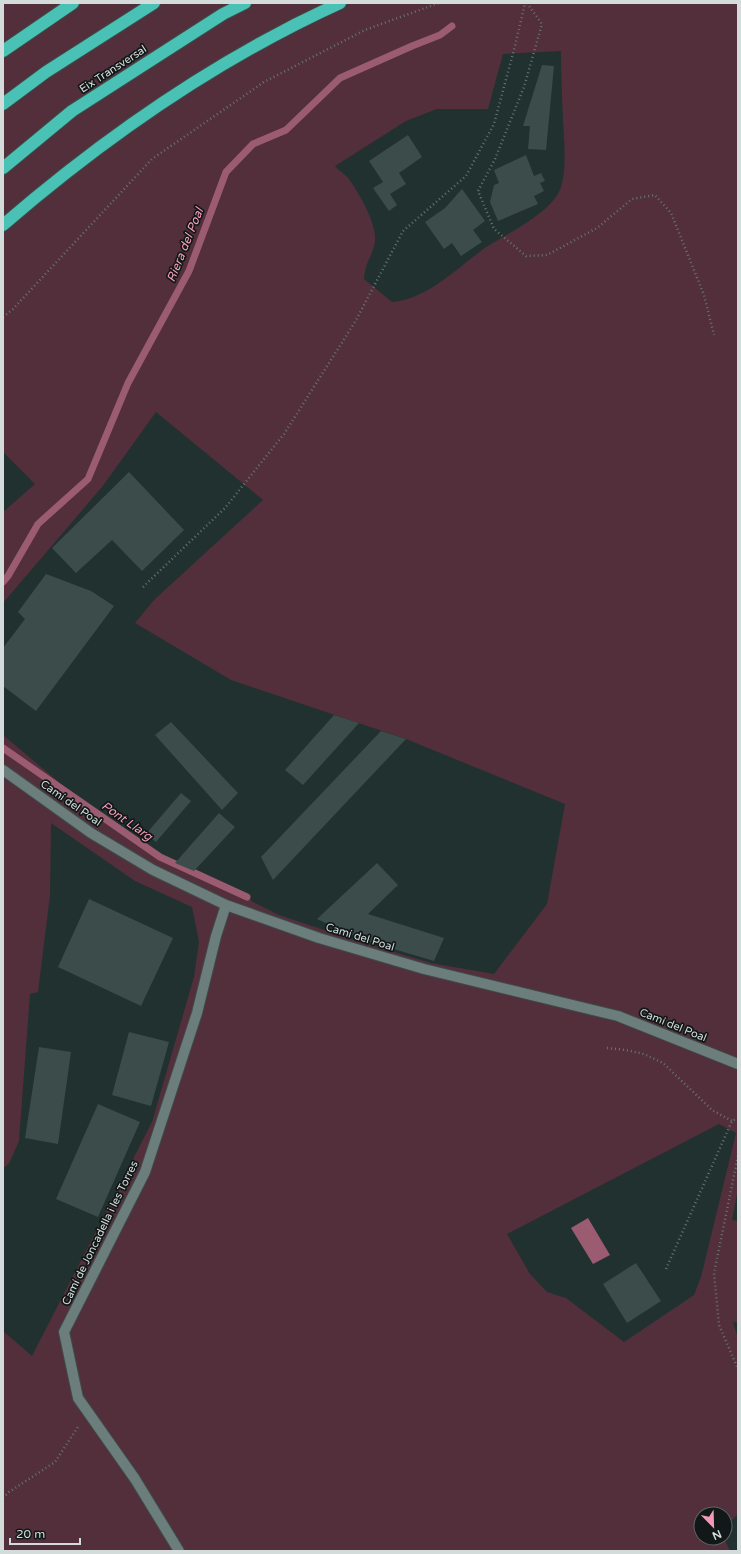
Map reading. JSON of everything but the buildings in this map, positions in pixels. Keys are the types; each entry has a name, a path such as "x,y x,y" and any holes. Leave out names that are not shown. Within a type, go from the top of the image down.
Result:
{"highway":[{"path":"3,51 73,3"},
{"path":"3,104 46,72 154,3"},
{"name":"Eix Transversal","path":"3,168 72,111 223,14 245,3"},
{"path":"3,224 36,196 128,126 221,65 310,17 340,3"}],"street":[{"name":"Camí del Poal","path":"3,770 92,833 153,870 226,904 319,938 424,969 618,1016 738,1064"},
{"name":"Camí de Joncadella i les Torres","path":"179,1551 135,1479 78,1398 64,1332 145,1172 197,1013 216,936 226,904"}],"path":[{"path":"3,317 13,309 152,159 264,82 365,30 439,3"},
{"path":"526,3 542,24 524,87 495,159 478,191 494,229 526,256 547,255 597,228 632,199 655,195 671,213 704,295 714,335"},
{"path":"142,587 225,508 279,440 355,322 404,231 466,176 494,124 526,3"},
{"path":"607,1048 644,1054 663,1063 712,1110 732,1121"},
{"path":"666,1269 732,1121 738,1118"},
{"path":"738,1156 714,1273 719,1325 738,1369"},
{"path":"3,1498 9,1492 55,1462 88,1412"}],"shaded area":[{"path":"3,3 738,3 738,1189 732,1220 738,1221 738,1323 733,1322 738,1338 738,1514 733,1519 733,1506 693,1506 693,1546 728,1546 730,1551 3,1551 3,1331 32,1356 152,1122 194,977 199,942 192,907 135,881 51,823 50,895 38,992 30,994 19,1141 9,1164 3,1168 3,735 73,794 161,856 247,896 253,902 279,915 357,941 431,963 494,974 547,904 565,804 406,739 231,680 135,623 154,600 263,500 156,412 102,487 3,603 3,512 35,484 3,452","holes":["561,51 565,162 564,171 561,187 556,197 548,206 527,223 482,250 429,290 405,300 392,302 364,279 366,267 373,251 375,241 373,226 362,200 353,185 335,166 406,121 437,109 488,109 503,54","719,1124 736,1133 701,1277 694,1295 624,1342 566,1298 547,1292 530,1274 507,1234"]},
{"path":"588,1218 610,1255 593,1264 571,1228"}],"waterway":[{"name":"Riera del Poal","path":"3,582 38,524 88,479 128,383 189,271 226,172 253,144 286,130 340,78 440,35 452,26"},
{"name":"Pont Llarg","path":"3,748 160,857 247,897"}]}
